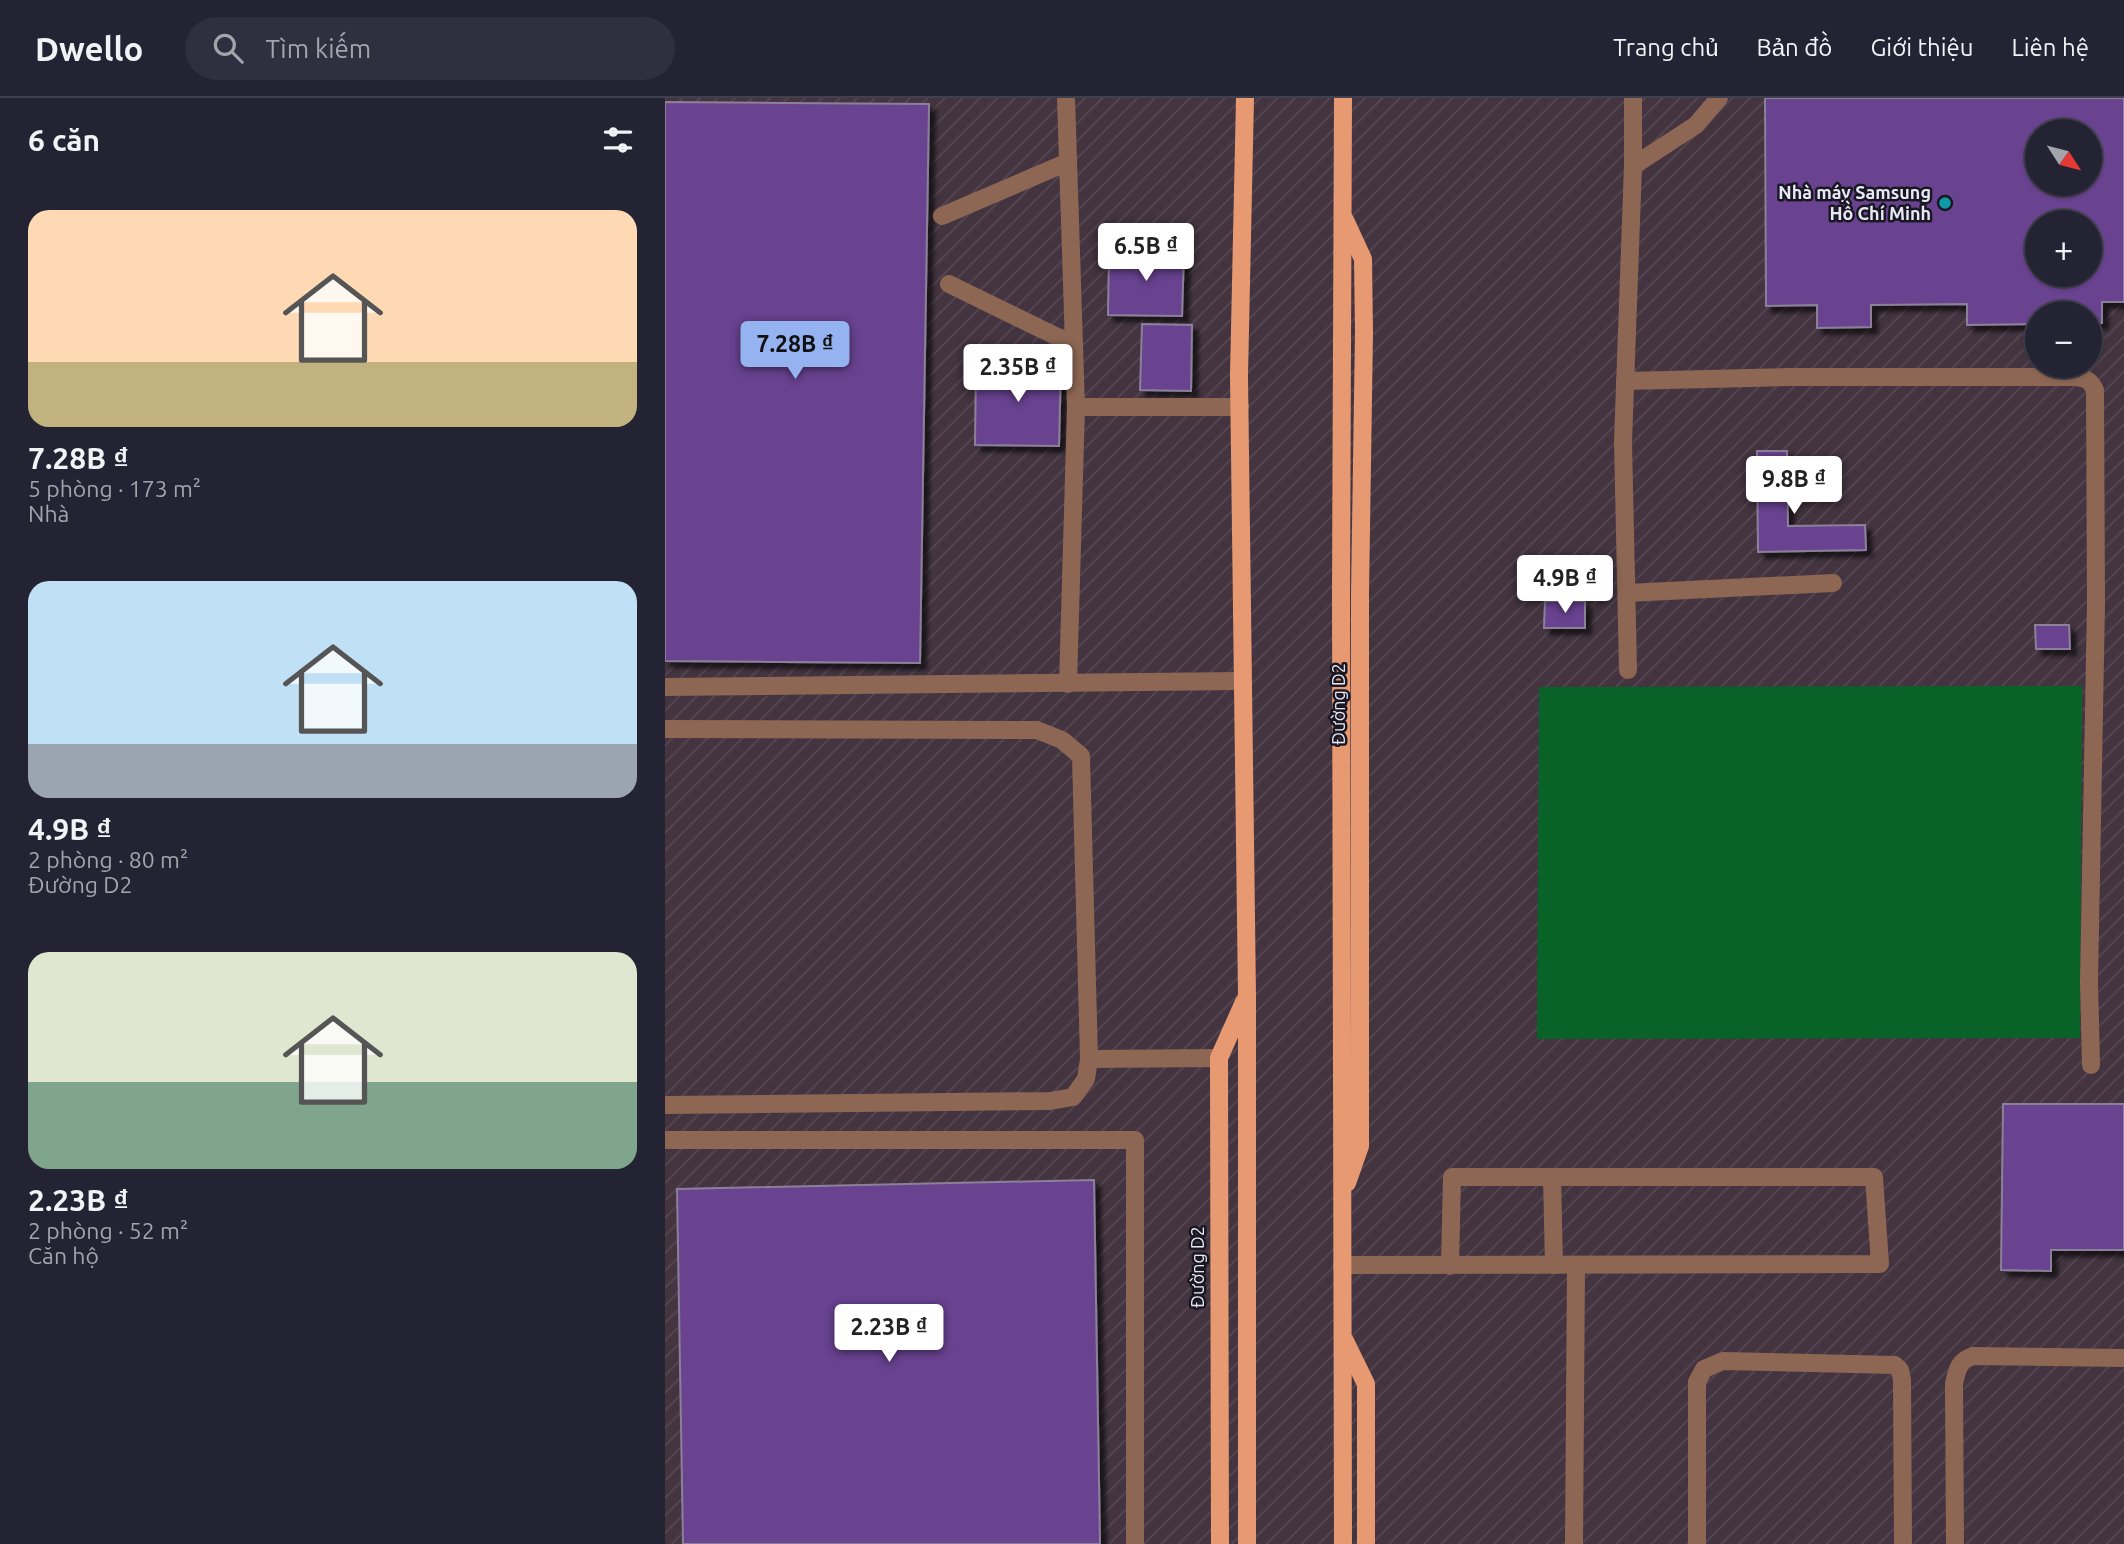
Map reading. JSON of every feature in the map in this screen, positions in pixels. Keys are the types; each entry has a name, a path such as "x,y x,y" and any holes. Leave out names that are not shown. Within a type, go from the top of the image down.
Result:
{"main road":[{"name":"Đường D2","path":"1245,98 1240,407 1241,681 1247,996 1247,1544"},
{"name":"Đường D2","path":"1343,98 1343,1544"},
{"name":"Đường D2","path":"1220,1544 1219,1058 1247,996"},
{"name":"Đường D2","path":"1342,1335 1366,1384 1366,1544"}],"lane":[{"path":"1066,98 1076,407 1068,684"},
{"path":"1628,670 1623,442 1633,98"},
{"path":"1633,166 1696,125 1719,98"},
{"path":"943,216 1068,162"},
{"path":"949,284 1074,345"},
{"path":"1625,381 1792,377 2085,377 2091,382 2095,390 2096,563 2089,982 2091,1065"},
{"path":"1076,407 1240,407"},
{"path":"1627,593 1833,583"},
{"path":"665,687 1241,681"},
{"path":"665,729 1037,730 1062,740 1081,756 1089,1059 1086,1079 1073,1097 1050,1101 665,1105"},
{"path":"1089,1059 1219,1058"},
{"path":"665,1140 1135,1140 1135,1544"},
{"path":"1342,1265 1450,1266 1554,1265 1576,1266 1880,1264 1874,1177 1452,1177 1450,1266"},
{"path":"1552,1177 1554,1265"},
{"path":"1574,1544 1576,1266"},
{"path":"1955,1544 1954,1384 1957,1369 1963,1359 1973,1356 2124,1358"},
{"path":"1697,1544 1696,1382 1704,1369 1723,1361 1895,1365 1900,1370 1903,1544"}],"shaded area":[{"path":"665,98 2124,98 2124,1544 665,1544"}],"green space":[{"path":"2082,686 2080,1038 1537,1039 1539,687"}],"building":[{"name":"Nhà máy Samsung Hồ Chí Minh","path":"1765,98 2124,98 2124,302 2025,301 2025,324 1967,325 1967,304 1871,305 1871,327 1817,328 1817,305 1766,306"},
{"path":"665,102 929,104 920,663 665,661"},
{"path":"1109,250 1184,251 1182,316 1108,315"},
{"path":"1142,324 1192,325 1191,391 1140,390"},
{"path":"976,363 1061,364 1059,446 975,445"},
{"path":"1757,451 1787,451 1788,526 1865,525 1866,550 1758,552"},
{"path":"1545,601 1585,601 1585,628 1544,628"},
{"path":"2035,625 2069,625 2070,649 2036,649"},
{"path":"2003,1104 2124,1104 2124,1250 2051,1250 2051,1271 2001,1270"},
{"path":"1094,1180 1100,1544 683,1544 677,1189"}],"place":[{"name":"Nhà máy Samsung Hồ Chí Minh","path":"1945,203"}]}
